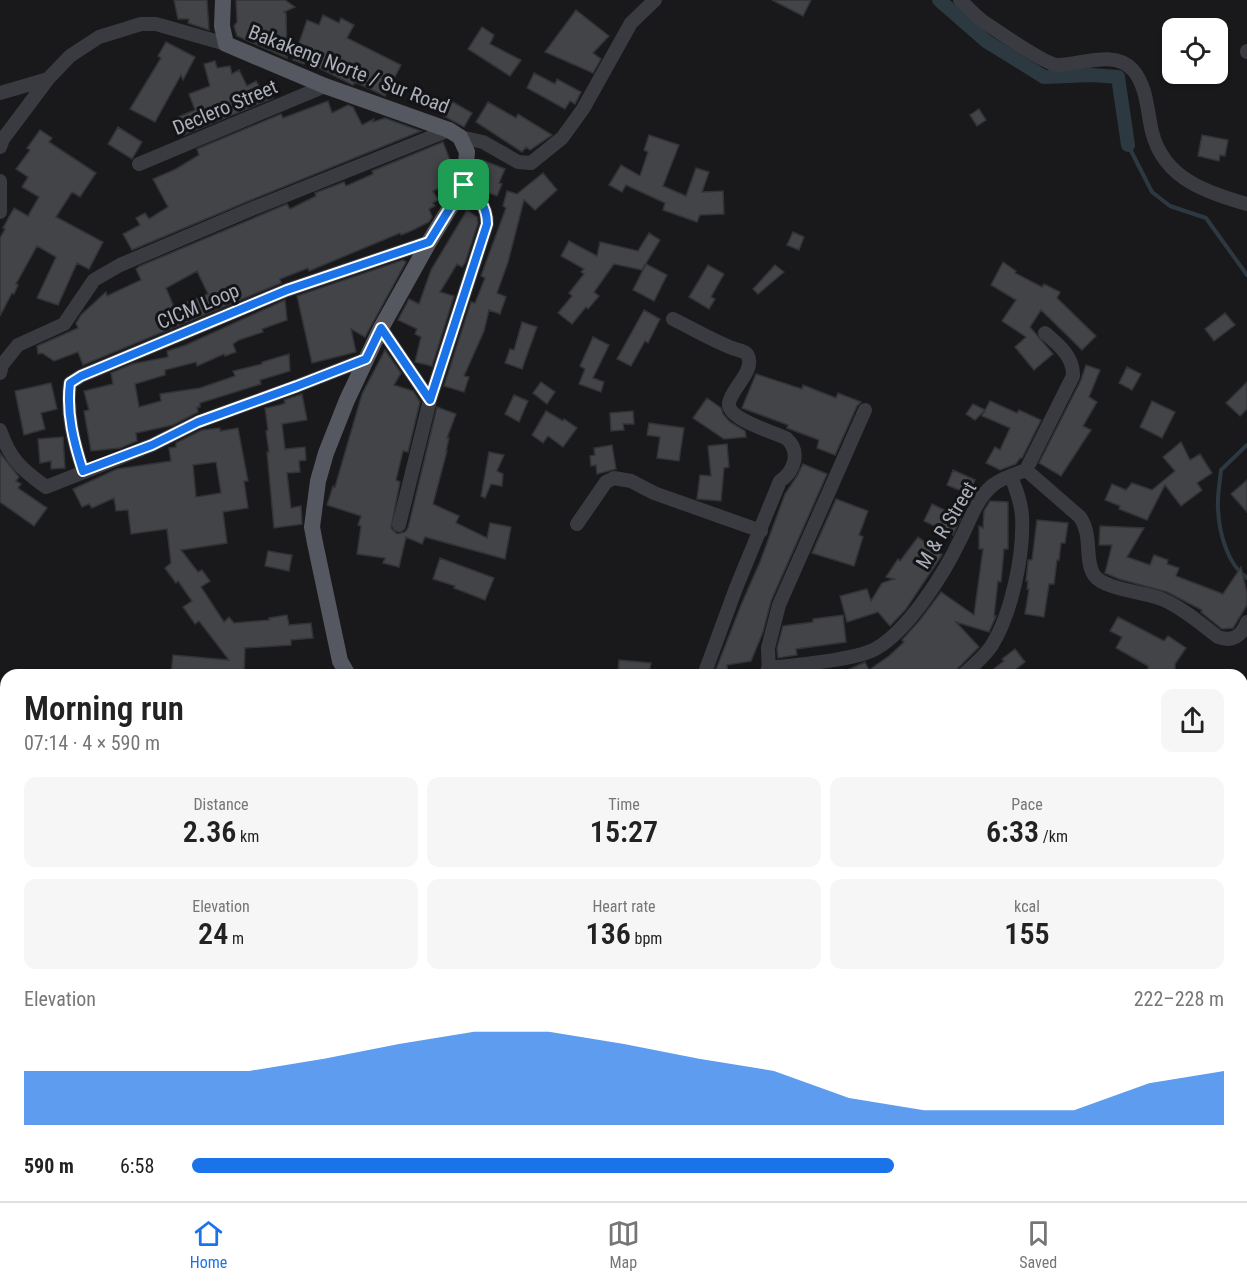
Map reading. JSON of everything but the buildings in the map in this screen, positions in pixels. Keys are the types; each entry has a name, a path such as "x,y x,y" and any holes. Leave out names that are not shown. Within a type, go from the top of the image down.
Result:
{"main road":[{"name":"Bakakeng Norte / Sur Road","path":"223,0 222,26 226,44 325,86 454,134 467,152 464,185 381,328 326,453 318,481 312,526 340,661 345,669"}],"street":[{"path":"0,373 2,365 18,345 64,324 94,280 120,265 254,208 454,134 483,142 518,162 531,163 562,138 583,109 631,23 655,0"},
{"path":"960,0 982,21 1045,62 1057,65 1107,59 1132,69 1148,104 1154,143 1165,162 1179,176 1210,192 1247,204"},
{"path":"0,147 3,139 48,79 70,56 99,37 141,24 156,24 226,44"},
{"path":"0,93 48,79"},
{"name":"Declero Street","path":"139,164 325,86"},
{"path":"0,181 0,212"},
{"path":"399,525 430,400 487,224 485,207 479,198 464,185"},
{"name":"CICM Loop","path":"83,471 74,443 68,398 70,383 81,376 287,290 429,242"},
{"path":"673,319 715,341 746,353 749,358 743,380 729,402 730,407 741,420 786,438 792,443 796,455 789,475 780,481 736,588 706,669"},
{"path":"381,328 430,400"},
{"path":"1045,333 1068,355 1074,370 1026,470 1080,517 1085,525 1093,574 1113,586 1163,599 1224,639 1232,640 1239,636 1247,622"},
{"path":"0,430 8,452 27,474 46,487 152,445 198,422 366,359"},
{"name":"M & R Street","path":"768,669 768,648 779,605 865,410"},
{"name":"M & R Street","path":"783,669 876,649 921,605 960,542 984,494 995,484 1026,470"},
{"path":"969,669 992,645 1002,626 1015,581 1022,517 1011,476"},
{"path":"577,524 606,482 614,478 631,481 654,493 761,531"}],"waterway":[{"path":"939,0 986,41 1044,77 1091,75 1118,77 1128,145"},
{"path":"1128,145 1152,192 1170,206 1206,218 1247,275"},
{"path":"1247,445 1221,470 1218,494 1220,528 1225,547 1234,565 1247,578"}],"route":[{"path":"464,185 479,198 485,207 487,224 430,400 381,328 366,359 198,422 152,445 83,471 74,443 68,398 70,383 81,376 287,290 429,242 464,185"}]}
